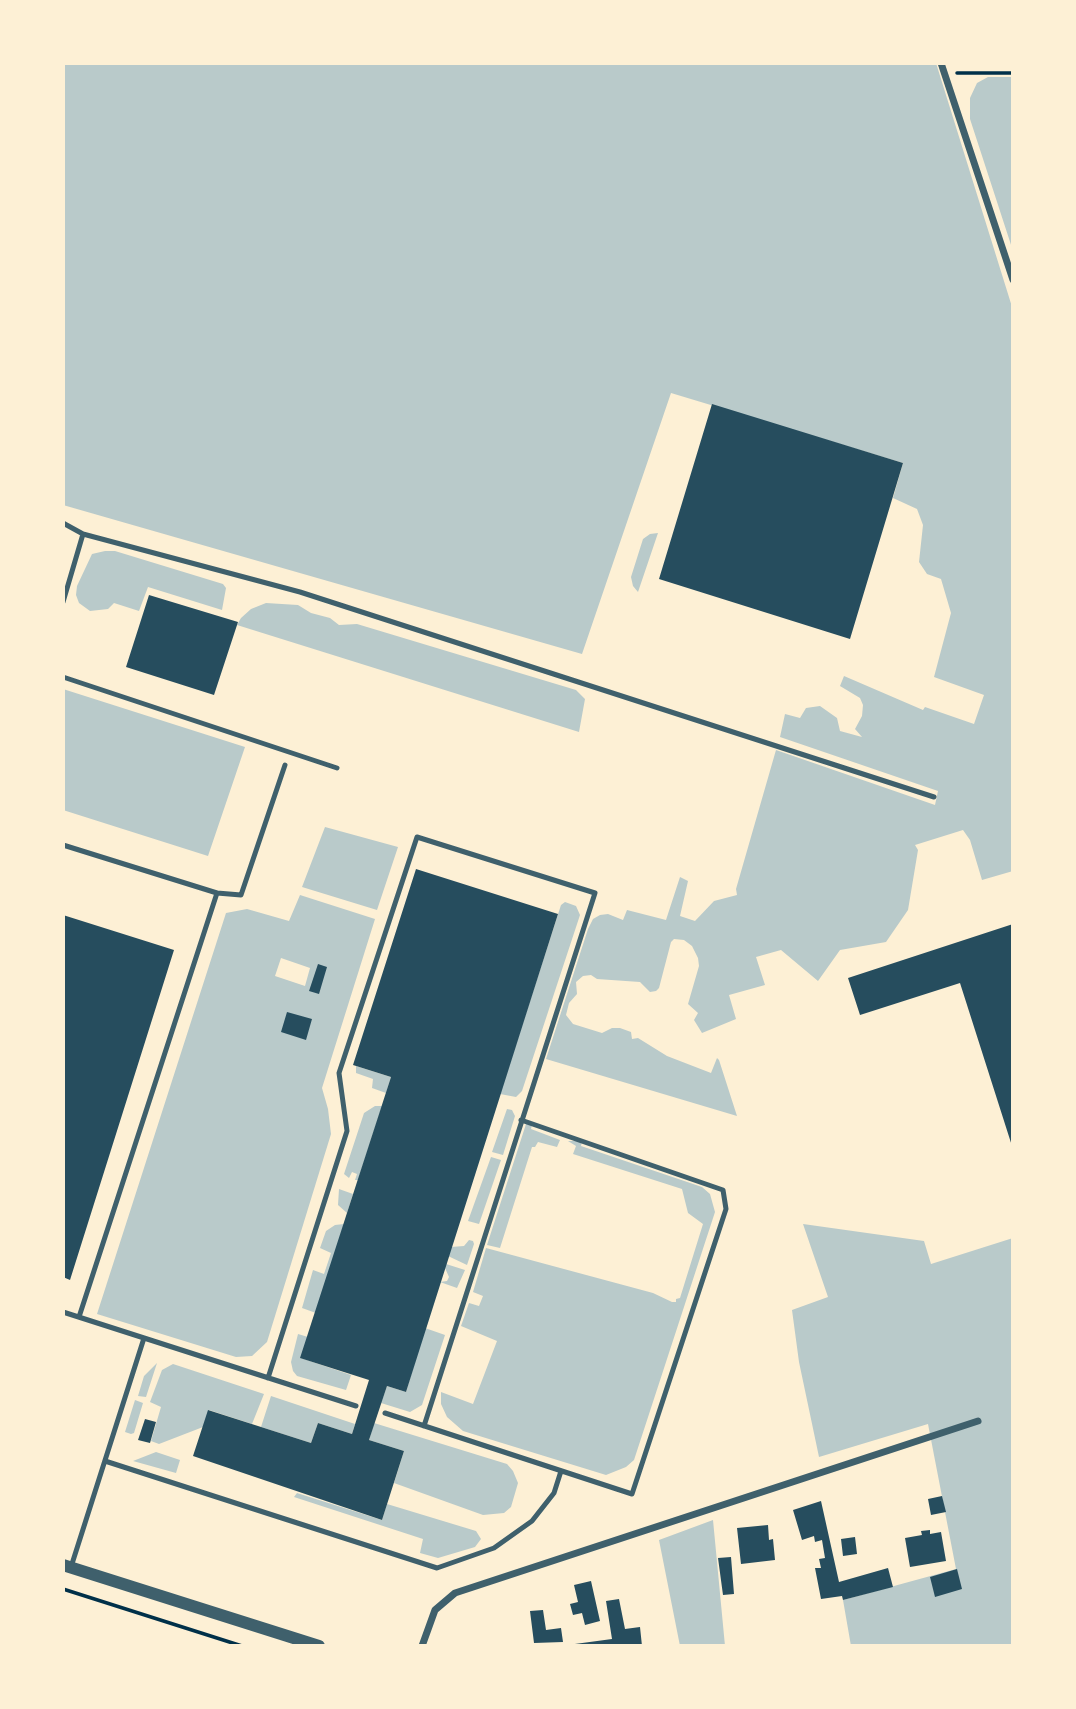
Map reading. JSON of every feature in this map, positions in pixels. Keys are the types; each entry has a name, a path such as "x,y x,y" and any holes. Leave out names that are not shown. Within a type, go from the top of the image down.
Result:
{"street":[{"path":"941,63 1013,280"},
{"path":"422,1646 435,1610 455,1593 978,1421"},
{"path":"67,1566 319,1646"}],"lane":[{"path":"63,523 83,534 300,592 933,797"},
{"path":"63,602 83,534"},
{"path":"63,677 337,768"},
{"path":"63,845 217,893 241,895 285,765"},
{"path":"268,1378 347,1131 339,1073 416,837 595,893 424,1426"},
{"path":"79,1317 217,893"},
{"path":"385,1413 632,1494 726,1209 723,1190 521,1120"},
{"path":"63,1312 356,1406"},
{"path":"67,1566 105,1461 144,1338"},
{"path":"105,1461 437,1568 494,1548 532,1521 554,1493 561,1471"}],"path":[{"path":"944,73 1013,72"},
{"path":"63,1589 242,1646"}],"shaded area":[{"path":"63,63 936,63 1013,310 1013,871 982,880 970,840 963,830 915,845 918,850 908,910 886,942 840,950 818,981 781,950 756,957 765,985 729,995 736,1019 702,1033 694,1020 698,1013 688,1004 699,966 698,958 692,946 684,940 674,939 671,942 656,991 650,992 640,982 597,979 591,975 583,976 576,982 577,994 569,1003 566,1015 573,1024 602,1033 612,1028 620,1028 631,1032 632,1039 638,1038 667,1056 711,1073 717,1058 737,1116 546,1059 593,919 608,914 623,920 627,910 666,920 680,877 688,881 680,916 695,921 714,901 737,895 736,889 776,750 935,805 938,791 780,737 785,714 800,718 806,708 820,706 837,718 840,731 862,737 855,729 862,716 863,705 860,698 840,686 844,676 923,710 925,707 974,724 984,695 934,677 951,613 941,579 927,574 919,562 923,525 917,509 893,498 903,463 671,393 582,654 63,505"},
{"path":"988,77 1013,77 1013,251 970,119 970,98 977,83"},
{"path":"658,533 638,592 631,577 643,539"},
{"path":"115,551 223,584 226,588 222,610 148,587 139,611 114,603 108,609 90,611 79,603 77,586 92,554"},
{"path":"266,603 298,605 311,613 330,618 339,625 357,624 576,690 585,699 579,732 237,625 251,609"},
{"path":"63,689 245,747 208,856 63,810"},
{"path":"325,827 398,847 377,910 302,887"},
{"path":"300,895 375,919 322,1088 331,1134 267,1342 252,1356 236,1357 97,1314 226,913 247,909 289,921","holes":["281,958 310,968 305,986 275,976"]},
{"path":"565,902 576,906 580,915 522,1091 516,1097 500,1094 561,905"},
{"path":"356,1066 391,1077 386,1093 372,1088 373,1079 356,1073"},
{"path":"375,1106 382,1106 358,1180 355,1180 357,1174 352,1172 349,1178 344,1174 364,1113"},
{"path":"507,1109 512,1110 515,1116 503,1155 492,1152"},
{"path":"526,1124 532,1125 531,1129 560,1140 557,1147 538,1142 532,1147 500,1248 487,1245"},
{"path":"568,1141 582,1141 581,1146 702,1187 710,1194 715,1212 634,1460 626,1467 606,1475 463,1431 447,1417 441,1404 441,1392 473,1404 497,1341 461,1326 469,1303 479,1306 483,1296 473,1292 486,1248 653,1293 672,1302 680,1298 703,1224 688,1213 682,1189 573,1154 576,1146"},
{"path":"491,1157 501,1160 479,1224 468,1221"},
{"path":"339,1189 353,1194 347,1213 338,1205"},
{"path":"344,1224 316,1313 302,1308 313,1270 324,1274 331,1253 320,1248 326,1231 335,1225"},
{"path":"803,1224 924,1241 931,1264 1013,1238 1013,1646 851,1646 843,1600 956,1569 928,1424 819,1457 799,1362 792,1310 828,1297"},
{"path":"469,1240 474,1244 467,1265 448,1256 451,1247 464,1246"},
{"path":"446,1264 465,1270 457,1288 440,1282 447,1281 449,1277"},
{"path":"425,1328 445,1335 422,1405 410,1412 381,1403 387,1386 406,1392"},
{"path":"298,1334 308,1337 301,1358 351,1375 346,1390 297,1376 291,1362"},
{"path":"157,1363 146,1397 138,1396 144,1376"},
{"path":"173,1364 264,1394 252,1424 209,1410 203,1427 159,1444 151,1441 161,1407 150,1402 162,1370"},
{"path":"271,1396 355,1424 352,1434 318,1423 311,1443 261,1427"},
{"path":"135,1400 143,1403 134,1433 131,1434 125,1432"},
{"path":"374,1423 507,1464 518,1483 511,1507 504,1513 483,1515 394,1483 404,1451 369,1440"},
{"path":"156,1452 180,1460 176,1473 133,1461"},
{"path":"297,1493 382,1520 387,1504 476,1531 481,1539 475,1547 438,1558 420,1553 423,1539 294,1497"},
{"path":"713,1520 725,1646 680,1646 659,1540"}],"building":[{"path":"712,404 903,463 850,639 659,579"},
{"path":"149,595 238,622 214,695 126,667"},
{"path":"416,869 558,914 406,1392 387,1386 369,1440 404,1451 382,1520 193,1456 208,1410 311,1443 318,1423 352,1434 369,1380 300,1358 391,1077 353,1065"},
{"path":"63,915 174,950 70,1280 63,1277"},
{"path":"1013,924 1012,1146 960,983 860,1015 848,978"},
{"path":"318,964 327,967 319,994 309,991"},
{"path":"287,1012 312,1019 306,1040 281,1032"},
{"path":"145,1419 156,1422 150,1443 138,1440"},
{"path":"942,1496 946,1512 931,1515 928,1499"},
{"path":"821,1501 839,1582 888,1568 893,1587 843,1600 842,1596 821,1599 815,1568 821,1568 819,1559 825,1558 822,1540 815,1542 814,1536 802,1540 793,1510"},
{"path":"768,1525 769,1540 773,1539 775,1560 741,1564 737,1528"},
{"path":"930,1530 930,1534 941,1532 946,1561 910,1567 905,1538 922,1535 921,1531"},
{"path":"855,1537 857,1554 843,1556 841,1539"},
{"path":"731,1557 734,1594 723,1595 718,1558"},
{"path":"957,1569 962,1589 935,1597 930,1577"},
{"path":"591,1581 600,1621 585,1625 582,1613 573,1615 570,1604 578,1602 574,1585"},
{"path":"619,1599 625,1629 640,1627 642,1646 560,1646 612,1639 606,1601"},
{"path":"543,1610 546,1630 561,1628 563,1642 534,1643 530,1611"}]}
